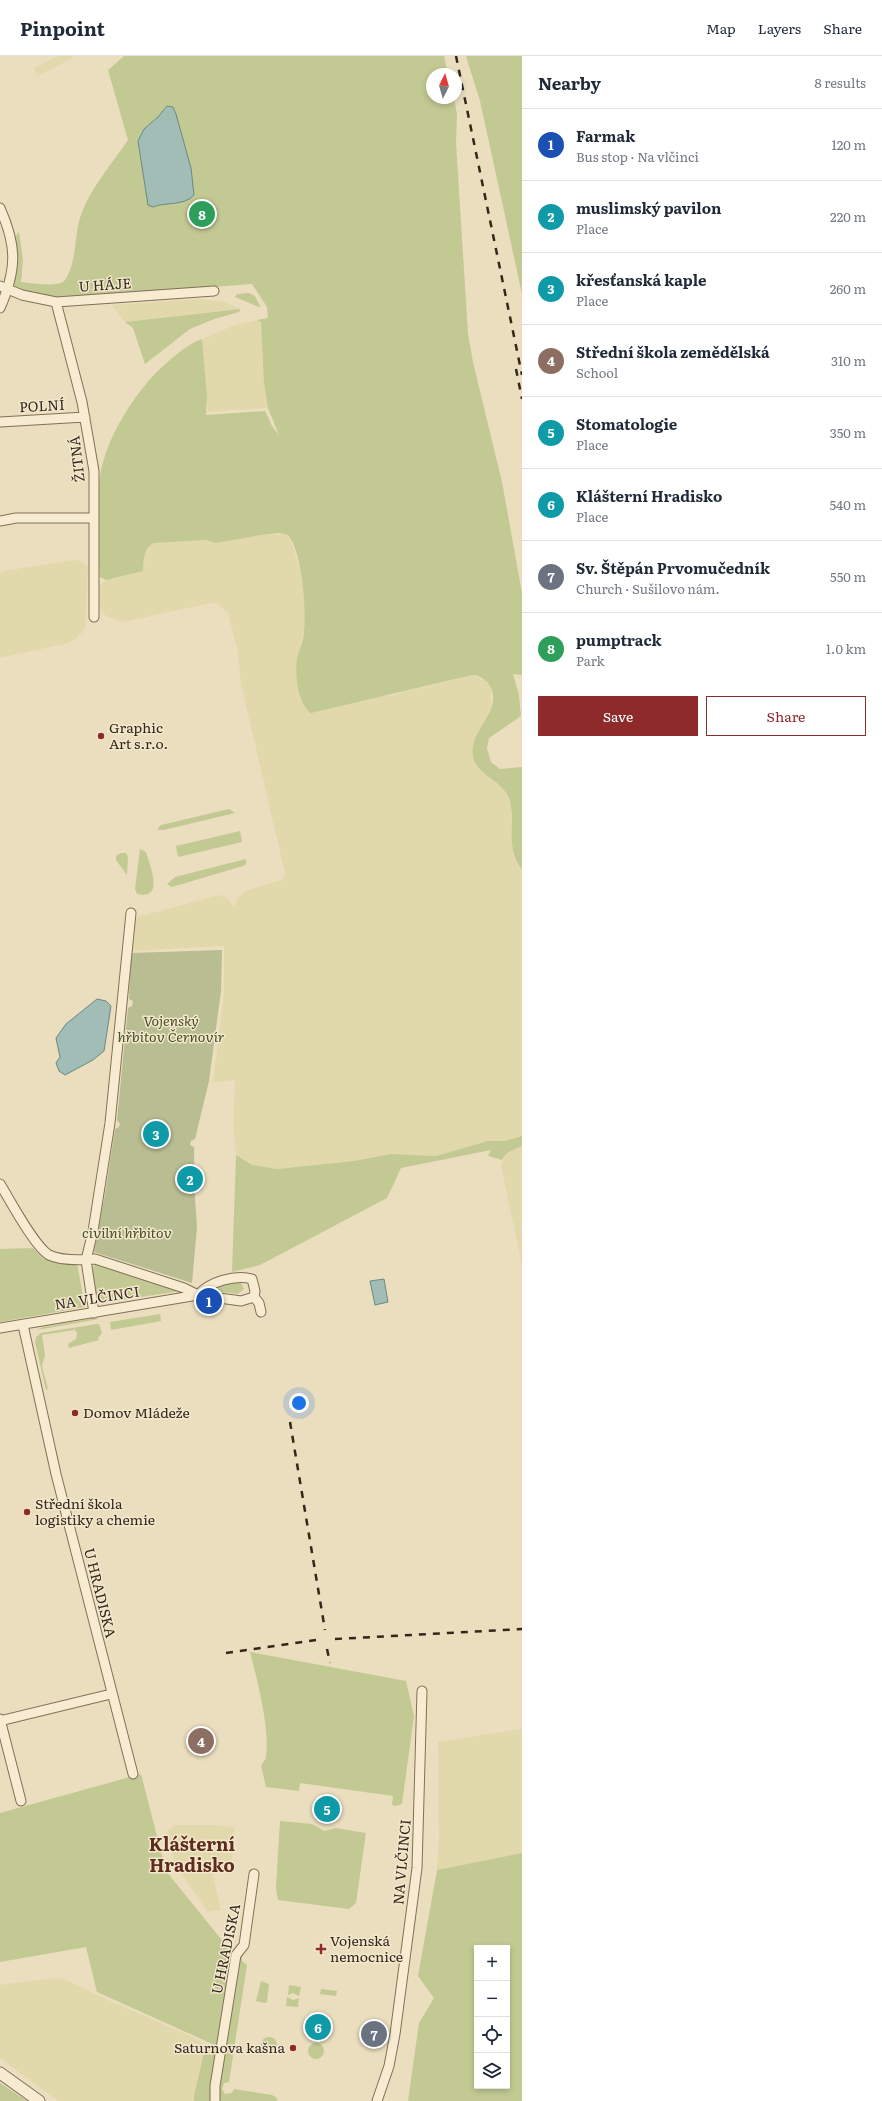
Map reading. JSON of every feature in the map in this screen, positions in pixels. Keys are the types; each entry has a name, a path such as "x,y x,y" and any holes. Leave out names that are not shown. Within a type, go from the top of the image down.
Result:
{"street":[{"path":"0,208 13,243 13,265 4,287 0,308"},
{"name":"U HÁJE","path":"4,287 22,295 56,302 214,291"},
{"name":"ŽITNÁ","path":"56,302 85,417 94,470 94,617"},
{"name":"POLNÍ","path":"0,422 85,417"},
{"path":"0,522 16,518 93,518"},
{"path":"94,1313 86,1260 93,1231 110,1123 131,913"},
{"path":"0,1184 37,1243 47,1254 58,1257 86,1260 95,1259 177,1286 198,1295"},
{"name":"NA VLČINCI","path":"0,1328 198,1295 241,1301 254,1297 255,1291 252,1279 244,1277 229,1279 204,1288 198,1295"},
{"path":"254,1297 259,1303 261,1312"},
{"name":"U HRADISKA","path":"23,1324 56,1474 111,1694 133,1774"},
{"name":"NA VLČINCI","path":"377,2101 389,2066 395,2034 417,1868 422,1691"},
{"path":"21,1800 0,1721 111,1694"},
{"name":"U HRADISKA","path":"215,2101 236,1955 244,1945 254,1874"},
{"path":"0,2073 39,2101"}],"shaded area":[{"path":"58,56 72,56 73,58 38,76 34,68"},
{"path":"199,299 224,302 241,309 125,322 112,305"},
{"path":"257,320 261,322 264,383 268,408 208,412 202,339 235,325"},
{"path":"285,534 290,538 301,572 304,590 304,632 297,659 297,680 300,694 389,696 472,675 485,680 491,688 491,707 485,723 475,740 473,757 477,765 498,782 507,793 511,806 513,855 522,869 522,1136 504,1141 488,1141 436,1156 391,1154 354,1161 277,1169 252,1165 236,1155 233,1128 235,1080 213,1082 224,992 224,946 132,951 133,927 137,917 220,895 228,899 234,907 238,898 245,891 281,880 285,873 241,684 238,653 228,613 219,604 211,603 123,622 106,616 100,608 99,586 106,580 143,571 145,554 149,546 154,543 206,540 216,543 261,535"},
{"path":"75,560 83,562 88,567 85,629 76,639 68,643 0,658 0,573 3,571"},
{"path":"522,1146 522,1265 501,1165 507,1153"},
{"path":"522,1729 522,1853 437,1870 439,1837 438,1742"},
{"path":"175,1825 212,1825 234,1827 231,1868 175,1865 167,1831"},
{"path":"211,1868 221,1910 208,1912 180,1872"},
{"path":"55,1978 64,1979 203,2043 205,2049 194,2095 194,2101 58,2101 0,2058 0,1985"}],"green space":[{"path":"124,56 444,56 447,68 426,68 426,104 455,104 457,114 456,143 468,334 473,362 502,482 522,593 522,675 513,674 519,695 521,716 489,738 487,748 491,762 500,769 522,767 522,869 517,861 512,844 512,816 509,798 501,787 480,769 473,757 475,739 492,705 492,690 485,680 479,676 472,675 311,713 306,708 298,688 296,672 297,658 304,635 304,595 297,555 288,535 280,533 261,535 216,543 206,540 154,543 150,545 146,551 143,571 106,580 100,577 98,502 100,477 108,447 123,417 142,389 162,367 176,355 202,339 207,396 206,415 265,411 272,426 279,435 268,408 264,383 261,322 257,320 268,318 267,307 252,284 56,299 15,289 17,257 15,237 19,232 23,260 21,282 57,284 65,280 72,266 78,226 84,208 95,188 128,140 108,70","holes":["167,106 176,114 191,168 194,196 179,203 160,204 153,207 146,193 145,177 140,158 144,129 158,117"]},
{"path":"466,56 522,56 522,294 480,101"},
{"path":"249,293 255,296 260,306 259,307 235,297 237,294"},
{"path":"241,309 239,312 214,319 190,329 145,364 133,328 125,322"},
{"path":"229,809 235,813 164,830 157,830 161,825"},
{"path":"240,831 242,842 178,857 176,846"},
{"path":"140,849 146,852 154,880 151,892 146,894 137,894 135,889"},
{"path":"121,853 126,853 128,857 127,875 116,860 116,856"},
{"path":"246,859 246,864 243,866 172,887 167,884 175,877"},
{"name":"Vojenský hřbitov Černovír","path":"222,950 221,991 209,1081 195,1139 191,1141 190,1145 194,1147 197,1227 192,1283 94,1252 115,1129 119,1127 120,1124 117,1120 128,1008 132,1006 133,1001 129,999 131,953"},
{"path":"522,1136 522,1146 507,1153 502,1160 488,1156 491,1150 401,1168 387,1198 260,1265 232,1272 236,1155 252,1165 277,1169 354,1161 391,1154 436,1156 488,1141 504,1141"},
{"path":"33,1248 44,1259 77,1263 85,1307 0,1322 0,1249"},
{"path":"96,1264 181,1291 101,1303 98,1300 92,1286 92,1270 93,1266"},
{"path":"240,1281 244,1289 238,1294 209,1290"},
{"path":"160,1314 161,1321 111,1330 110,1322"},
{"path":"95,1318 99,1319 37,1330 43,1327"},
{"path":"99,1324 102,1333 98,1338 99,1340 69,1348 68,1344 76,1339 77,1333 75,1330 42,1335 45,1355 42,1366 48,1389 46,1390 35,1342 36,1337 41,1333"},
{"path":"250,1652 406,1681 414,1716 402,1804 396,1806 392,1805 393,1796 300,1783 299,1791 266,1787 261,1766 265,1760 267,1745 265,1718"},
{"path":"141,1774 166,1871 225,1944 233,1958 219,2047 97,1992 86,1947 0,1962 0,1813"},
{"path":"280,1821 312,1824 324,1831 336,1828 366,1833 356,1903 349,1909 278,1900 276,1889"},
{"path":"522,1853 522,2101 408,2101 419,2023 434,1998 418,1976 437,1870"},
{"path":"242,1955 242,1961 247,1965 229,2082 224,2083 222,2089 225,2094 232,2093 234,2089 272,2095 277,2098 277,2101 218,2101 237,1969"},
{"path":"261,1981 269,1984 267,2002 265,2003 256,2001"},
{"path":"289,1985 301,1987 299,1996 293,1993 288,1995"},
{"path":"321,1989 337,1991 336,1996 320,1994"},
{"path":"287,1997 293,2000 299,1998 298,2007 286,2006"},
{"path":"269,2037 276,2042 277,2045 272,2052 269,2053 262,2048 261,2045 266,2038"},
{"path":"316,2043 322,2045 324,2051 322,2057 316,2059 310,2057 308,2051 310,2045"},
{"path":"205,2049 218,2051 212,2101 194,2101 194,2095"},
{"path":"0,2083 27,2101 0,2101"}],"water":[{"path":"167,106 173,107 176,114 191,168 194,195 185,201 153,207 148,205 138,141 144,129 158,117"},
{"path":"97,999 106,1001 111,1006 104,1051 93,1060 65,1075 59,1071 56,1063 60,1057 56,1038 66,1024"},
{"path":"384,1279 388,1302 375,1305 370,1281"}],"railway":[{"path":"456,56 522,375"},
{"path":"516,369 522,399"},
{"path":"290,1422 325,1630"},
{"path":"335,1639 522,1629"},
{"path":"226,1653 316,1640"},
{"path":"327,1649 330,1663"}],"place":[{"name":"pumptrack","path":"202,214"},
{"name":"Graphic Art s.r.o.","path":"101,736"},
{"name":"křesťanská kaple","path":"156,1134"},
{"name":"muslimský pavilon","path":"190,1179"},
{"name":"Farmak","path":"209,1301"},
{"name":"Domov Mládeže","path":"75,1413"},
{"name":"Střední škola logistiky a chemie","path":"27,1512"},
{"name":"Střední škola zemědělská","path":"201,1741"},
{"name":"Stomatologie","path":"327,1809"},
{"name":"Vojenská nemocnice","path":"321,1949"},
{"name":"Klášterní Hradisko","path":"318,2027"},
{"name":"Sv. Štěpán Prvomučedník","path":"374,2034"},
{"name":"Saturnova kašna","path":"293,2048"}],"district":[{"name":"Klášterní Hradisko","path":"192,1855"}],"park label":[{"name":"civilní hřbitov","path":"127,1233"}]}
